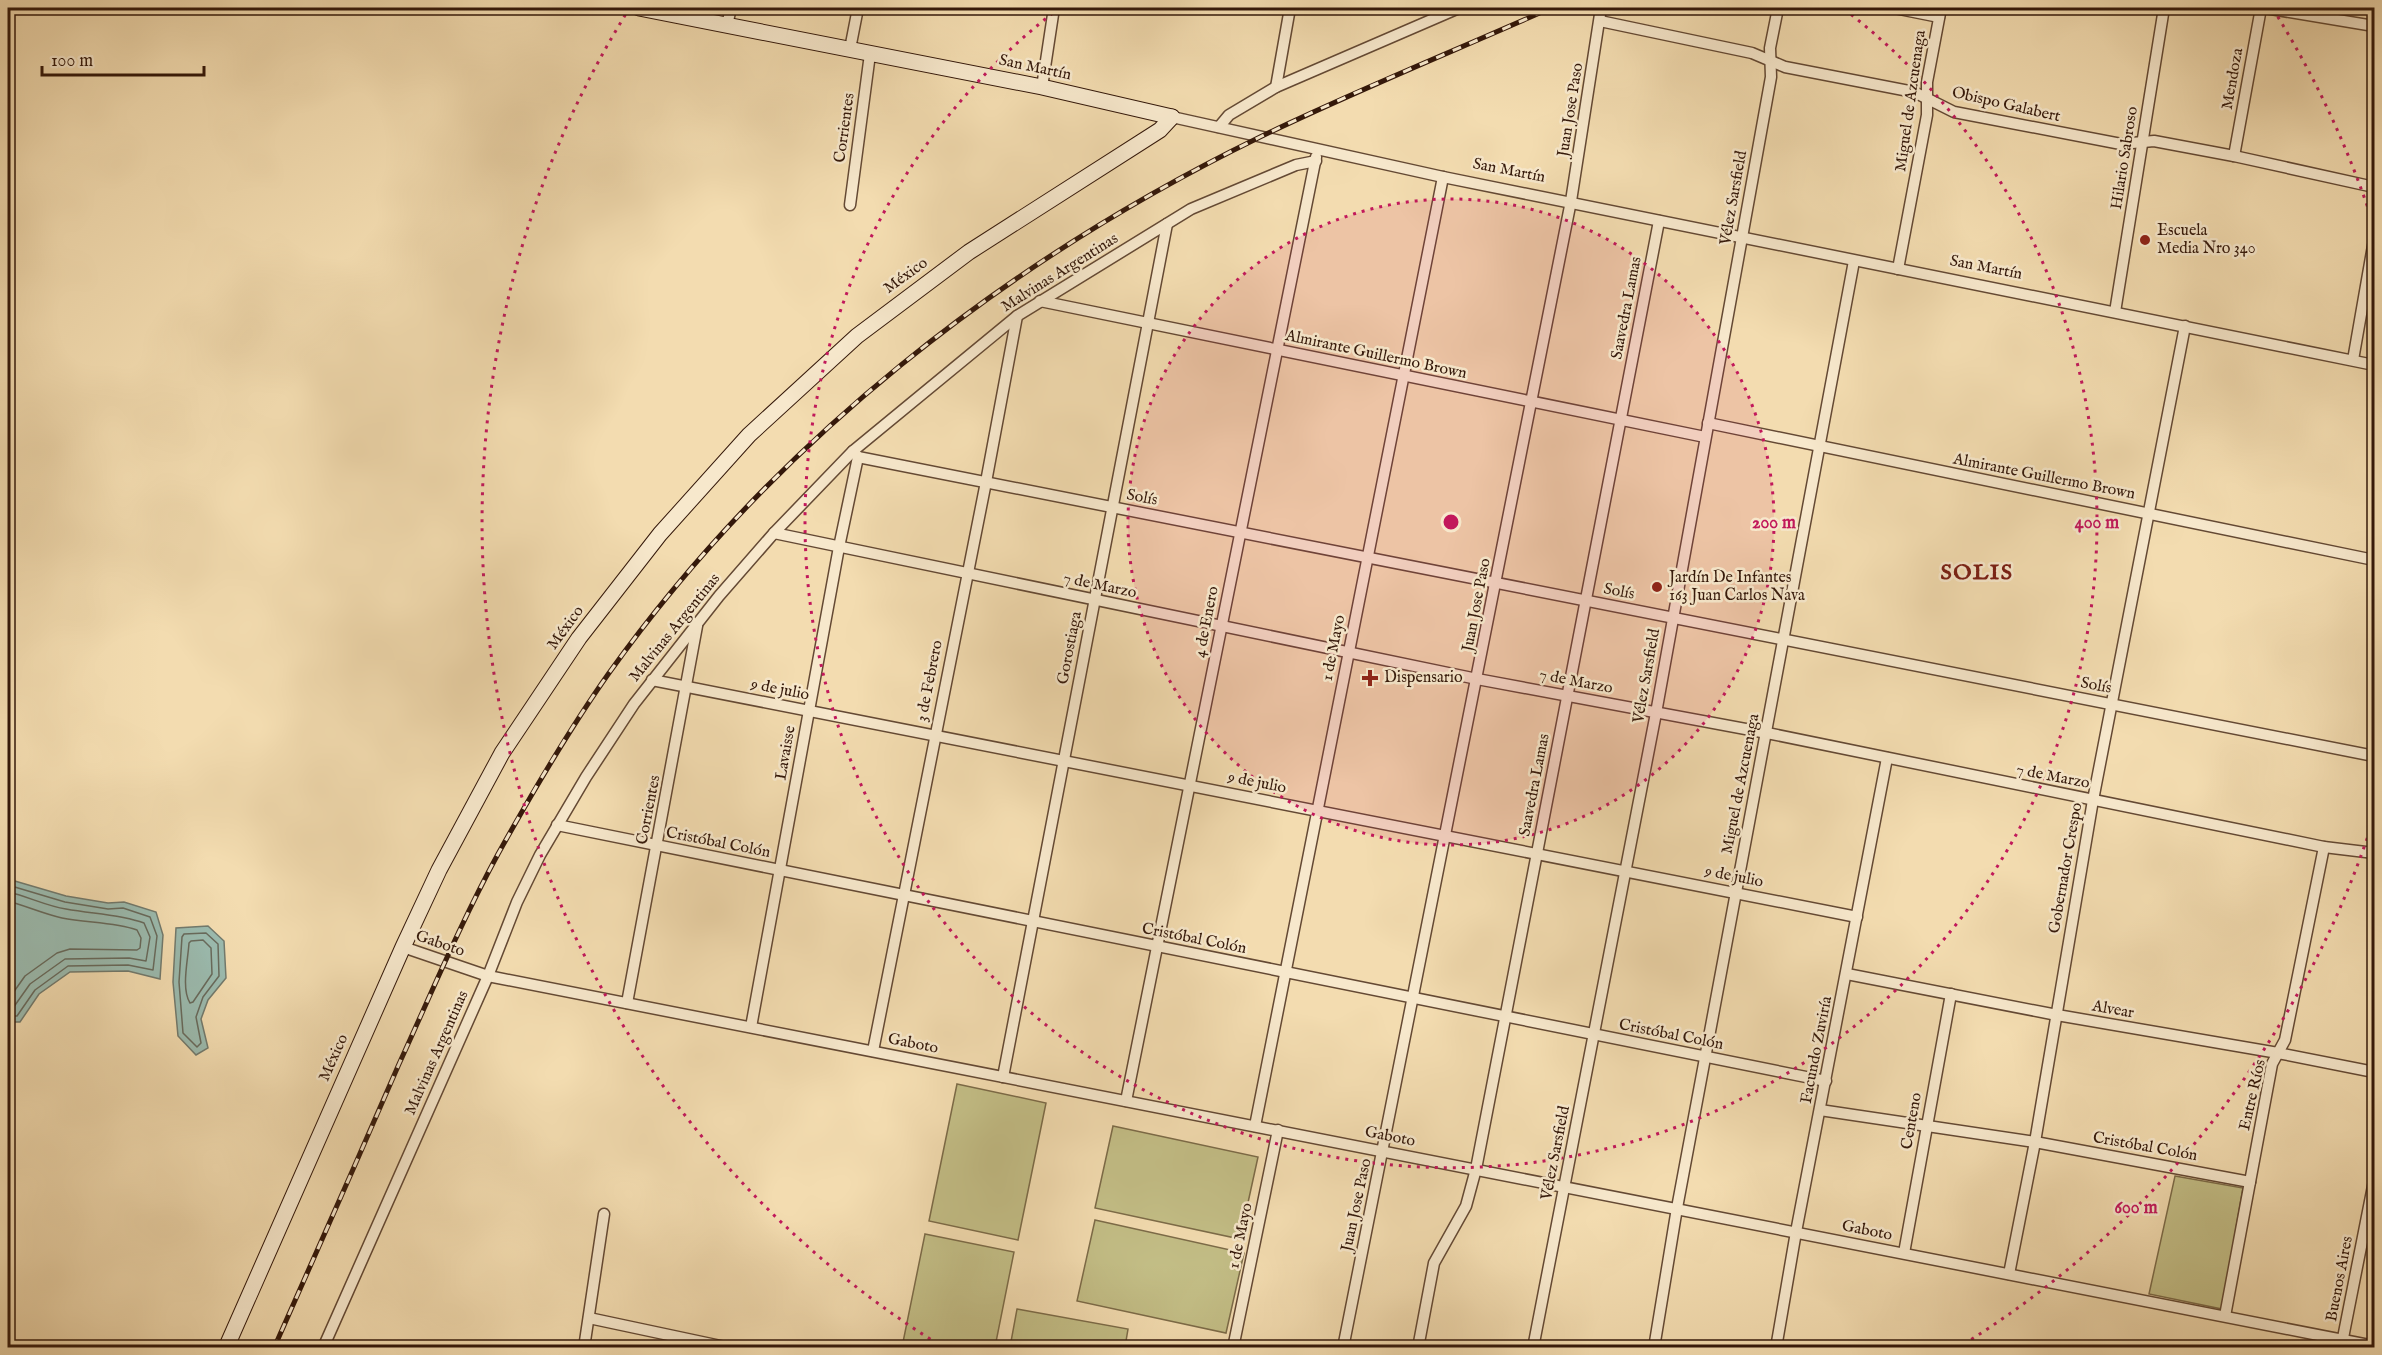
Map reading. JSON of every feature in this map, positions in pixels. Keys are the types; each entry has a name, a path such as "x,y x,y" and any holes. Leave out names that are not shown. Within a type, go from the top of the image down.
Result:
{"street":[{"name":"San Martín","path":"639,8 1042,87 1219,127 1317,156 1571,201 1854,261 2374,365"},
{"path":"728,25 731,8"},
{"path":"850,49 858,8"},
{"path":"1042,87 1054,8"},
{"path":"1276,87 1290,8"},
{"path":"1219,127 1229,115 1276,87 1459,8"},
{"name":"Juan Jose Paso","path":"1343,1347 1384,1151 1571,201 1601,8"},
{"name":"Vélez Sarsfield","path":"1533,1347 1656,713 1771,77 1770,48 1778,8"},
{"path":"1893,8 1940,12"},
{"name":"Hilario Sabroso","path":"2115,312 2164,8"},
{"path":"2263,8 2374,26"},
{"name":"Mendoza","path":"2234,156 2263,8"},
{"name":"Miguel de Azcuenaga","path":"1898,269 1927,115 1927,82 1940,12"},
{"name":"Obispo Galabert","path":"1600,21 1752,53 1785,66 1914,92 1954,112 2121,144 2154,141 2374,187"},
{"name":"Corrientes","path":"850,205 870,54"},
{"name":"México","path":"226,1347 403,946 439,870 502,753 579,638 660,534 750,435 857,336 969,252 1160,130 1172,117"},
{"name":"Malvinas Argentinas","path":"323,1347 488,976 518,902 557,825 586,777 652,680 698,622 774,533 856,454 1017,316 1191,209 1317,156"},
{"name":"4 de Enero","path":"1126,1101 1317,156"},
{"name":"1 de Mayo","path":"1256,1126 1443,177"},
{"name":"Saavedra Lamas","path":"1418,1347 1434,1263 1466,1206 1476,1169 1659,221"},
{"name":"Gorostiaga","path":"1003,1077 1167,224"},
{"path":"2353,360 2374,240"},
{"name":"Miguel de Azcuenaga","path":"1654,1347 1677,1208 1854,261"},
{"name":"Almirante Guillermo Brown","path":"1040,301 1705,438"},
{"name":"3 de Febrero","path":"873,1051 1017,316"},
{"name":"Gobernador Crespo","path":"2009,1274 2035,1142 2093,800 2185,326"},
{"name":"Almirante Guillermo Brown","path":"1708,423 2374,560"},
{"name":"Solís","path":"856,454 1241,533 2374,756"},
{"name":"Lavaisse","path":"752,1027 856,454"},
{"name":"7 de Marzo","path":"774,533 1477,679 1767,733 2324,847 2374,853"},
{"name":"Corrientes","path":"627,1003 698,622"},
{"name":"9 de julio","path":"652,680 1857,917"},
{"name":"Facundo Zuviría","path":"1776,1347 1887,758"},
{"name":"Cristóbal Colón","path":"557,825 1826,1081"},
{"name":"Entre Ríos","path":"2225,1316 2272,1064 2285,1040 2324,847"},
{"name":"Gaboto","path":"403,946 488,976 2225,1316 2342,1343 2374,1346"},
{"name":"Alvear","path":"1847,974 2056,1015 2374,1072"},
{"name":"Centeno","path":"1904,1253 1951,994"},
{"name":"Cristóbal Colón","path":"1820,1110 2035,1142 2250,1182"},
{"name":"1 de Mayo","path":"1233,1347 1278,1130"},
{"name":"Buenos Aires","path":"2342,1343 2374,1181"},
{"path":"584,1347 604,1214"},
{"path":"589,1318 730,1347"}],"shaded area":[{"path":"957,1084 1046,1103 1018,1240 929,1221"},
{"path":"1113,1126 1258,1157 1240,1239 1095,1208"},
{"path":"2175,1176 2243,1188 2222,1309 2149,1294"},
{"path":"1095,1220 1244,1253 1226,1333 1077,1301"},
{"path":"925,1234 1014,1252 995,1347 902,1347"},
{"path":"1017,1309 1128,1329 1125,1347 1010,1347"}],"water":[{"path":"8,879 66,896 108,903 124,902 156,912 163,935 160,979 128,971 70,972 39,994 20,1022 8,1022"},
{"path":"208,926 224,941 226,978 208,1000 201,1019 208,1048 196,1055 178,1036 173,982 176,928"}],"railway":[{"path":"274,1348 447,958 484,880 511,831 537,785 609,673 674,589 745,509 821,435 901,365 986,300 1074,241 1166,186 1260,137 1368,87 1551,8"}],"place":[{"name":"Escuela Media Nro 340","path":"2145,240"},
{"name":"Jardín De Infantes 163 Juan Carlos Nava","path":"1657,587"},
{"name":"Dispensario","path":"1370,678"}],"district":[{"name":"SOLIS","path":"1977,573"}]}
